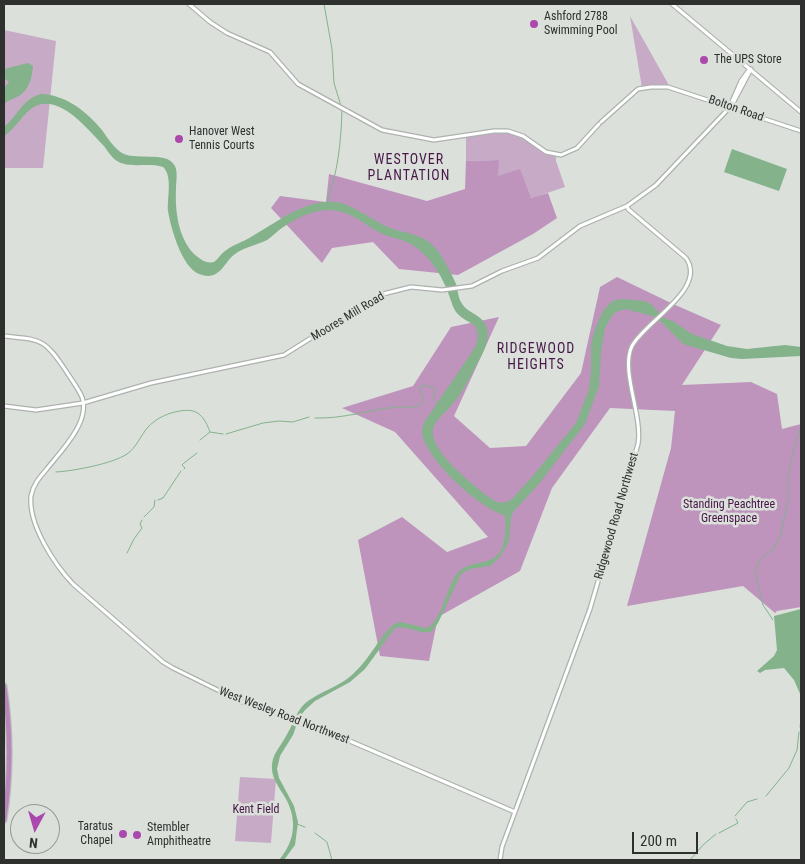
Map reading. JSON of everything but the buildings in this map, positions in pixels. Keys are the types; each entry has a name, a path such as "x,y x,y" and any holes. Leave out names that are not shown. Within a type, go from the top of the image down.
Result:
{"highway":[{"path":"4,686 10,753 4,820"}],"street":[{"name":"Bolton Road","path":"189,4 210,22 227,33 270,52 298,84 382,130 434,140 494,131 513,132 523,136 546,152 556,155 565,154 577,148 600,123 638,89 670,87 801,132"},
{"path":"672,4 801,111"},
{"name":"Moores Mill Road","path":"4,406 36,410 83,403 151,383 284,355 372,300 396,290 411,287 442,290 477,285 502,271 538,258 580,226 627,206 650,191 732,105 751,69"},
{"name":"Ridgewood Road Northwest","path":"500,860 502,847 590,609 638,440 637,418 629,368 630,352 635,341 686,288 689,277 689,264 686,258 627,206"},
{"path":"4,336 34,340 46,344 78,389 83,403"},
{"name":"West Wesley Road Northwest","path":"83,403 77,430 37,480 32,494 31,509 33,521 41,537 73,584 169,666 248,705 289,715 515,812"}],"green space":[{"path":"630,16 670,87 642,88"},
{"path":"4,30 56,41 43,168 4,168"},
{"path":"499,131 518,132 545,150 556,154 556,161 565,187 532,198 498,176 498,160 466,161 466,135"},
{"path":"499,160 498,176 520,169 531,198 548,193 557,218 533,234 458,275 399,269 373,242 332,248 322,263 271,208 280,196 326,202 329,174 427,201 465,189 466,161"},
{"name":"Standing Peachtree Greenspace","path":"617,277 721,325 682,385 751,382 777,394 782,429 801,424 801,607 775,613 743,586 627,606 671,448 675,411 610,408 552,488 520,571 438,617 429,661 380,656 358,540 402,517 447,552 488,537 395,432 342,408 413,386 451,327 499,317 454,416 490,448 526,446 581,373 600,287"},
{"name":"Kent Field","path":"240,777 276,779 271,843 235,841"}],"shaded area":[{"path":"28,63 33,66 31,80 27,88 4,105 4,88 9,82 4,78 4,69"},
{"path":"41,94 59,97 75,105 96,123 119,151 133,156 165,158 171,161 175,166 176,172 176,206 181,232 194,254 206,262 214,262 228,249 294,212 317,203 329,202 347,205 388,227 427,240 441,255 450,271 461,302 485,323 488,333 482,356 461,393 436,423 433,429 433,437 443,455 451,464 489,498 497,502 512,499 576,423 589,389 591,344 595,329 603,311 612,301 622,299 645,301 651,304 664,318 673,321 692,334 727,346 747,349 785,345 801,347 801,356 731,358 683,344 660,321 652,316 626,309 616,312 605,328 599,386 585,424 538,485 513,512 509,541 500,557 490,566 470,569 461,574 438,623 431,632 395,628 365,669 350,682 315,701 299,718 293,735 280,756 277,769 279,778 294,806 298,822 295,845 284,860 279,860 292,836 293,820 288,803 274,778 272,764 299,711 311,699 353,674 394,624 401,622 426,628 431,625 439,614 454,578 461,570 470,565 496,557 502,549 505,536 505,515 482,504 455,481 432,455 425,443 422,432 425,421 474,349 478,340 478,329 456,312 439,273 428,258 415,246 379,232 351,215 338,211 317,211 303,216 282,228 267,240 235,254 216,274 206,276 199,274 187,263 174,236 168,211 168,176 163,167 128,165 117,161 75,117 57,106 47,104 33,107 4,136 4,127 29,99"},
{"path":"732,149 787,169 779,191 724,172"},
{"path":"801,609 801,696 794,680 784,668 765,670 760,673 757,671 774,656 777,650 774,616"}],"waterway":[{"path":"324,4 332,49 334,83 341,106"},
{"path":"326,203 338,158 342,110"},
{"path":"476,326 478,339"},
{"path":"315,418 346,416 386,408 416,406 422,403 423,397 419,388 425,385 434,388 433,397 438,405"},
{"path":"56,472 92,466 120,458 133,448 145,430 159,418 171,413 185,410 196,412 204,419 210,432"},
{"path":"226,434 263,423 293,422 309,417"},
{"path":"773,620 763,605 755,573 759,561 774,548 780,536 788,500 788,477 801,427"},
{"path":"200,440 210,432 223,434"},
{"path":"184,469 182,465 197,453"},
{"path":"158,500 163,498 181,471"},
{"path":"144,517 154,507 155,500"},
{"path":"127,553 142,528 140,524 142,520"},
{"path":"800,727 801,720"},
{"path":"766,796 789,768 797,750 799,732"},
{"path":"735,816 747,802 757,799"},
{"path":"719,833 738,823 736,819"},
{"path":"297,824 305,827"},
{"path":"315,833 327,842 332,860"},
{"path":"690,860 716,834"}],"place":[{"name":"Ashford 2788 Swimming Pool","path":"534,24"},
{"name":"The UPS Store","path":"704,60"},
{"name":"Hanover West Tennis Courts","path":"179,139"},
{"name":"Taratus Chapel","path":"123,834"},
{"name":"Stembler Amphitheatre","path":"137,835"}],"district":[{"name":"WESTOVER PLANTATION","path":"409,168"},
{"name":"RIDGEWOOD HEIGHTS","path":"536,358"}]}
